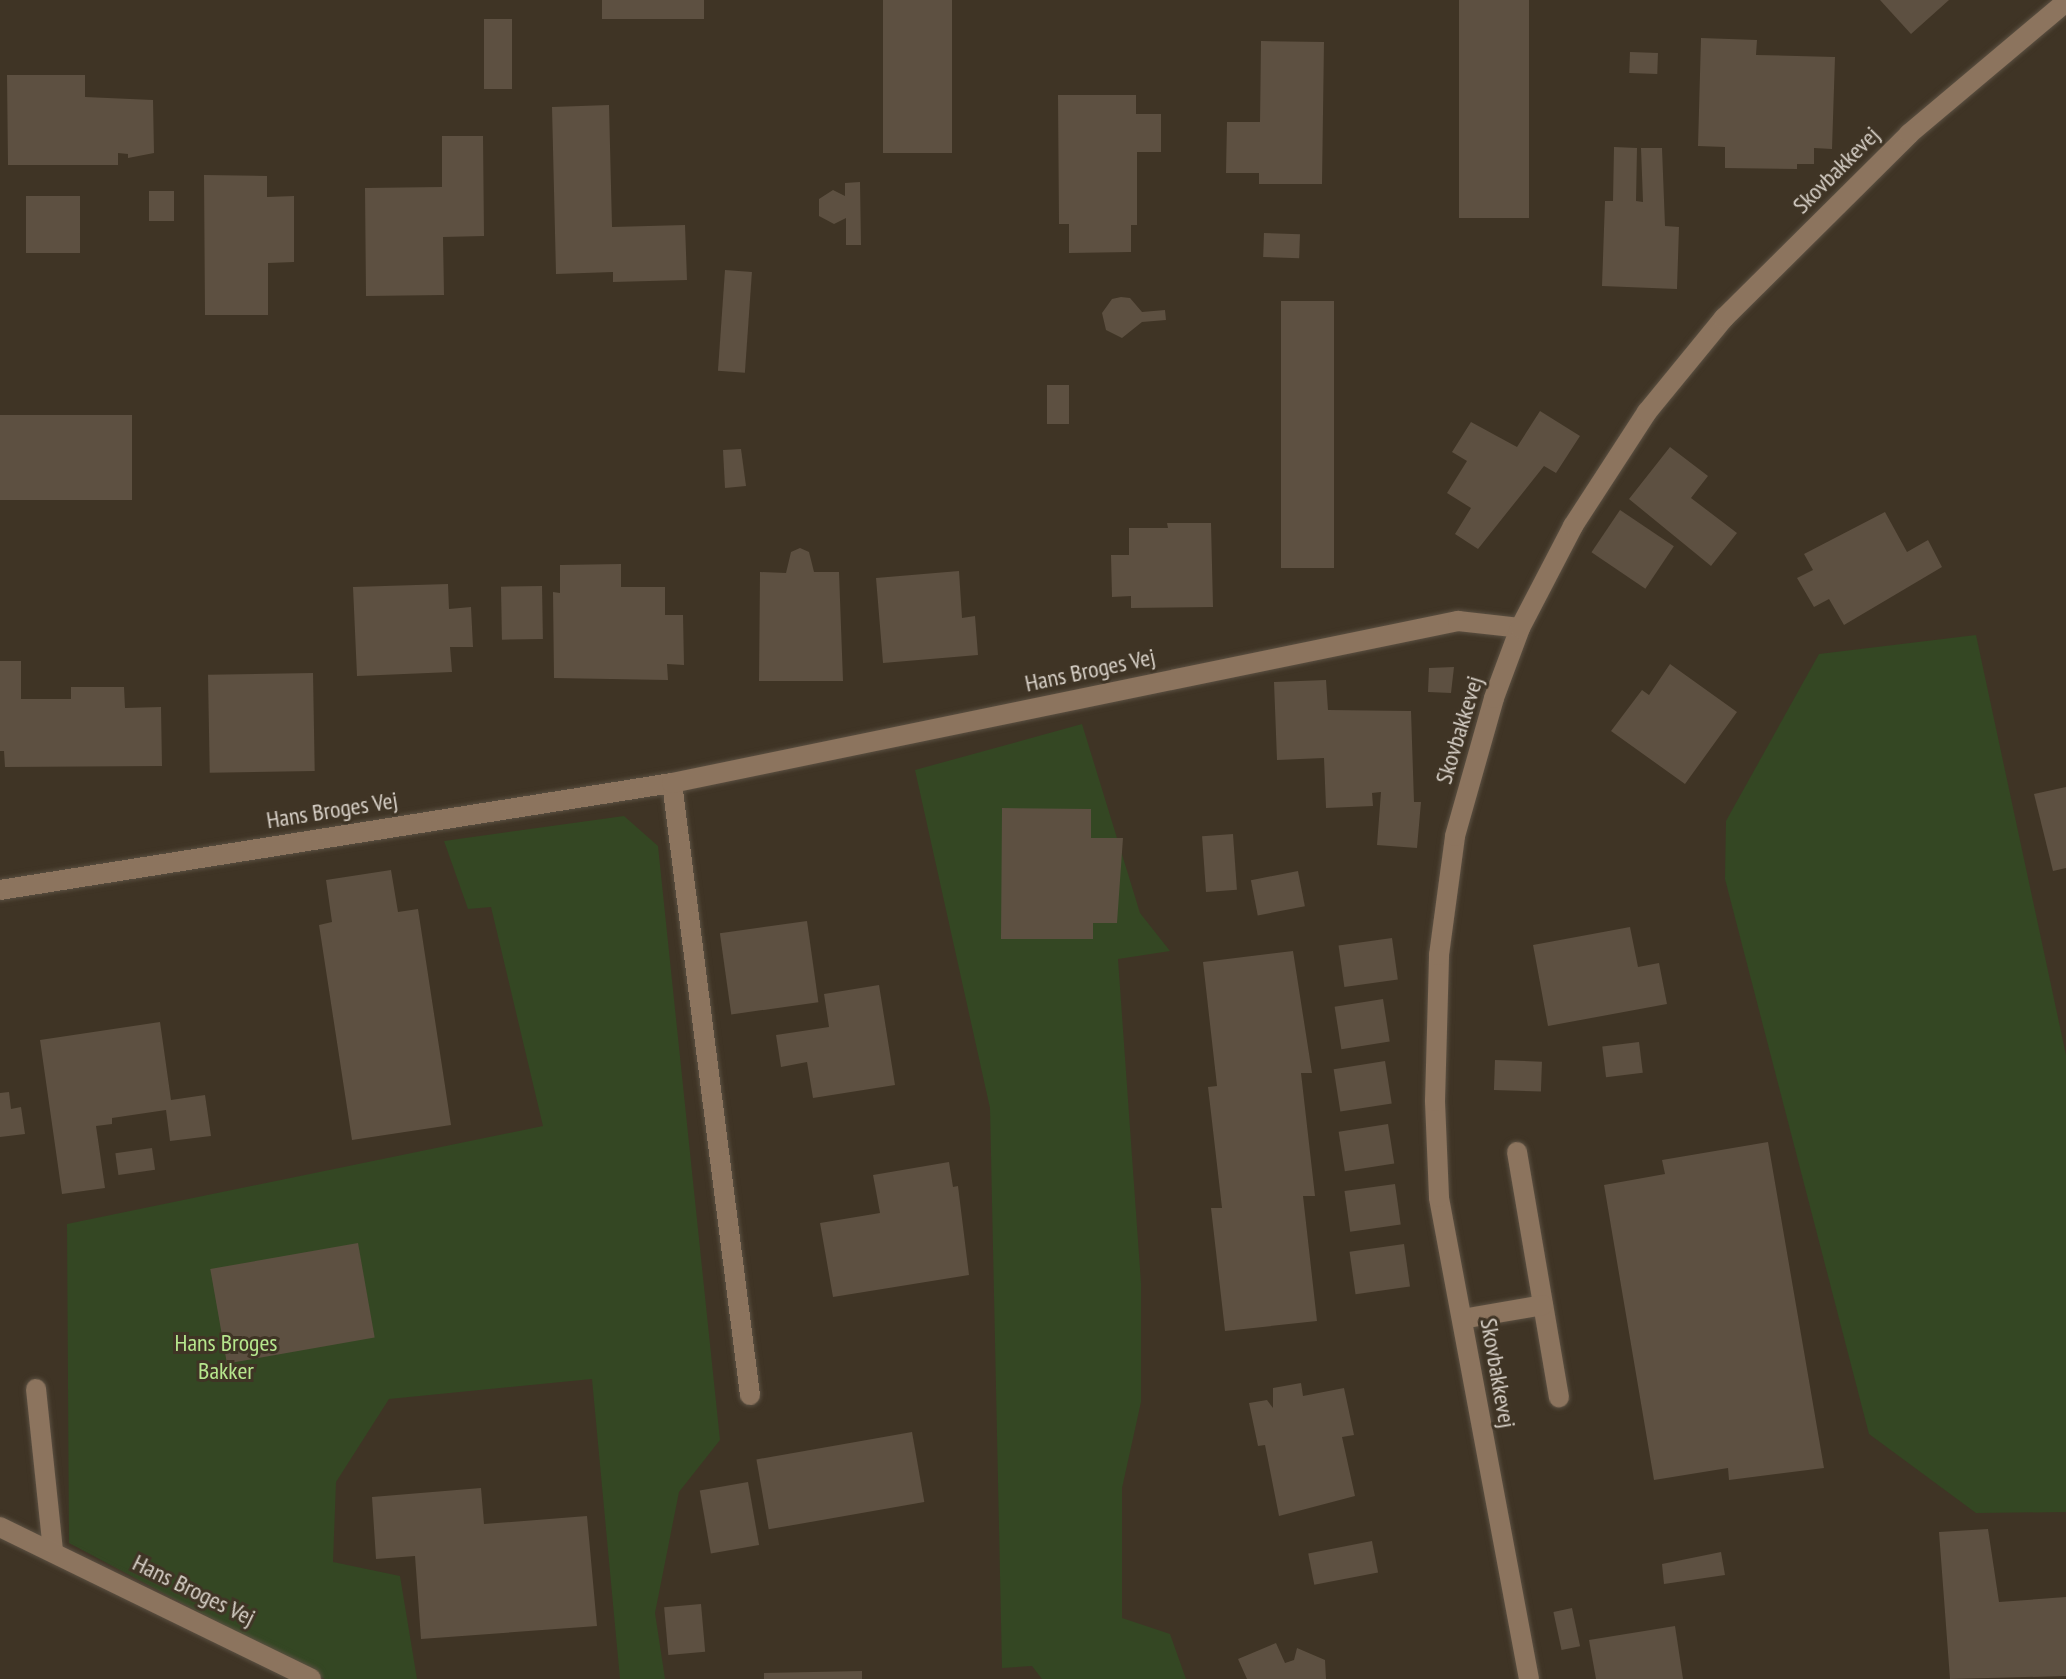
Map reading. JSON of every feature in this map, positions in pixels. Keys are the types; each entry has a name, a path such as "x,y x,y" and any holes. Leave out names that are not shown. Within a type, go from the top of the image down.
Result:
{"street":[{"name":"Skovbakkevej","path":"1529,1679 1439,1197 1435,1101 1439,955 1455,836 1520,628 1573,526 1639,425 1724,318 1909,134 2066,2"},
{"name":"Hans Broges Vej","path":"0,890 672,783 1458,621 1520,628"},
{"path":"672,783 750,1395"},
{"path":"1517,1152 1559,1397"},
{"path":"1462,1319 1543,1305"},
{"path":"36,1389 53,1551"},
{"name":"Hans Broges Vej","path":"0,1527 311,1679"}],"green space":[{"path":"1976,635 2066,1055 2066,1512 1976,1513 1869,1434 1725,879 1726,821 1819,654"},
{"path":"1082,724 1140,913 1170,951 1118,959 1141,1283 1141,1402 1122,1488 1122,1618 1170,1634 1186,1679 1042,1679 1032,1666 1002,1668 990,1108 915,770"},
{"name":"Hans Broges Bakker","path":"624,816 658,846 720,1440 679,1492 655,1613 665,1679 620,1679 592,1379 389,1399 336,1482 333,1562 400,1576 417,1679 325,1679 69,1543 67,1224 543,1126 491,907 468,909 444,841"}],"building":[{"path":"602,0 704,0 704,19 602,19"},
{"path":"883,0 952,0 952,153 883,153"},
{"path":"1459,0 1529,0 1529,218 1459,218"},
{"path":"1880,0 1949,0 1911,34"},
{"path":"484,19 512,19 512,89 484,89"},
{"path":"1701,38 1757,40 1756,55 1835,57 1832,149 1814,148 1814,164 1797,164 1797,169 1725,168 1725,147 1698,146"},
{"path":"1261,41 1324,42 1322,184 1259,184 1259,173 1226,173 1227,122 1260,122"},
{"path":"1630,52 1658,53 1657,74 1629,73"},
{"path":"7,75 85,75 85,97 153,100 154,153 128,158 128,154 118,153 118,165 8,165"},
{"path":"1058,95 1136,95 1136,114 1161,114 1161,152 1137,152 1137,225 1131,225 1131,252 1069,253 1069,224 1059,224"},
{"path":"609,105 612,227 685,225 687,280 613,282 613,272 556,274 552,107"},
{"path":"442,136 483,136 484,236 443,237 444,295 366,296 365,188 442,187"},
{"path":"1614,147 1637,148 1636,201 1643,202 1641,148 1662,148 1665,226 1679,227 1677,289 1602,286 1605,201 1613,201"},
{"path":"204,175 267,176 267,197 294,196 294,262 268,263 268,315 205,315"},
{"path":"860,182 861,245 846,245 846,218 834,224 819,216 819,199 833,190 845,196 845,183"},
{"path":"149,191 174,191 174,221 149,221"},
{"path":"26,196 80,196 80,253 26,253"},
{"path":"1264,233 1300,234 1299,258 1263,257"},
{"path":"725,270 752,272 745,373 718,371"},
{"path":"1130,298 1142,312 1165,310 1166,320 1142,322 1122,338 1106,330 1102,313 1112,299"},
{"path":"1281,301 1334,301 1334,568 1281,568"},
{"path":"1047,385 1069,385 1069,424 1047,424"},
{"path":"1540,411 1580,436 1556,473 1544,466 1478,549 1455,534 1471,508 1447,493 1467,461 1452,452 1471,422 1517,447"},
{"path":"0,415 132,415 132,500 0,500"},
{"path":"1670,447 1708,476 1691,498 1737,533 1711,566 1629,499"},
{"path":"741,449 746,486 725,488 723,450"},
{"path":"1620,510 1674,546 1645,589 1591,552"},
{"path":"1885,512 1907,552 1928,540 1942,567 1844,625 1829,599 1814,607 1797,578 1813,570 1804,554"},
{"path":"1167,523 1211,523 1213,607 1131,608 1131,596 1112,597 1111,555 1129,555 1129,528 1168,528"},
{"path":"800,548 809,552 814,572 839,572 843,681 759,681 760,572 786,573 791,552"},
{"path":"621,564 621,587 665,587 665,615 683,615 684,665 667,664 668,680 554,678 553,592 560,593 560,565"},
{"path":"959,571 962,618 975,616 978,655 883,663 876,578"},
{"path":"448,584 449,609 471,607 473,647 450,647 452,672 357,676 353,587"},
{"path":"542,586 543,639 502,640 501,587"},
{"path":"0,661 21,661 21,699 71,699 71,687 124,687 125,708 161,707 162,766 5,767 4,751 0,751"},
{"path":"1670,664 1737,712 1685,784 1611,731 1642,690 1649,695"},
{"path":"1454,667 1451,693 1428,692 1429,668"},
{"path":"313,673 315,771 210,773 208,675"},
{"path":"1326,680 1328,710 1411,711 1414,802 1421,802 1417,848 1377,845 1381,792 1372,793 1373,806 1326,808 1324,758 1277,760 1274,682"},
{"path":"2066,787 2066,868 2053,871 2034,794"},
{"path":"1002,808 1091,809 1091,838 1123,838 1117,923 1093,923 1093,939 1001,939"},
{"path":"1233,834 1237,890 1206,892 1202,836"},
{"path":"391,870 398,912 418,909 451,1125 352,1140 319,925 332,922 326,880"},
{"path":"1298,871 1305,906 1258,915 1251,880"},
{"path":"807,921 818,1002 731,1014 720,933"},
{"path":"1630,927 1638,967 1659,963 1667,1004 1548,1026 1533,945"},
{"path":"1392,938 1398,980 1344,987 1339,946"},
{"path":"1293,951 1312,1073 1301,1073 1315,1196 1303,1196 1317,1321 1225,1331 1211,1208 1222,1208 1208,1087 1217,1086 1203,962"},
{"path":"879,985 895,1085 813,1098 807,1062 781,1067 776,1035 829,1027 824,994"},
{"path":"1383,999 1390,1041 1341,1049 1335,1007"},
{"path":"160,1022 171,1100 205,1095 211,1136 170,1141 166,1110 112,1118 112,1124 96,1126 105,1188 62,1194 40,1040"},
{"path":"1639,1042 1643,1073 1606,1077 1602,1047"},
{"path":"1495,1060 1542,1062 1541,1092 1494,1090"},
{"path":"1385,1061 1392,1103 1340,1112 1334,1069"},
{"path":"9,1092 11,1109 21,1107 25,1134 0,1137 0,1093"},
{"path":"1388,1124 1394,1164 1345,1171 1339,1132"},
{"path":"1768,1142 1824,1468 1729,1480 1728,1468 1654,1480 1604,1185 1665,1174 1662,1160"},
{"path":"152,1148 155,1170 118,1175 115,1153"},
{"path":"949,1162 953,1187 958,1186 969,1275 833,1297 820,1223 880,1213 873,1175"},
{"path":"1395,1184 1401,1225 1350,1232 1344,1191"},
{"path":"358,1243 375,1338 227,1364 210,1269"},
{"path":"1404,1244 1410,1287 1356,1294 1350,1252"},
{"path":"1301,1383 1303,1396 1344,1388 1354,1435 1342,1437 1355,1496 1279,1516 1265,1445 1258,1446 1249,1403 1267,1400 1273,1408 1273,1388"},
{"path":"912,1432 924,1502 769,1529 756,1459"},
{"path":"748,1482 759,1545 711,1554 700,1491"},
{"path":"481,1488 484,1524 587,1516 597,1626 421,1639 415,1556 376,1559 372,1497"},
{"path":"1988,1529 1999,1602 2066,1597 2066,1676 1950,1679 1939,1532"},
{"path":"1372,1541 1378,1572 1314,1585 1308,1553"},
{"path":"1721,1552 1725,1575 1664,1584 1662,1564"},
{"path":"701,1604 705,1652 668,1655 664,1607"},
{"path":"1572,1608 1580,1646 1562,1650 1553,1612"},
{"path":"1675,1626 1683,1679 1596,1679 1589,1640"},
{"path":"1276,1643 1285,1663 1294,1660 1297,1648 1325,1660 1326,1679 1247,1679 1238,1659"},
{"path":"862,1671 862,1679 764,1679 764,1673"}]}
